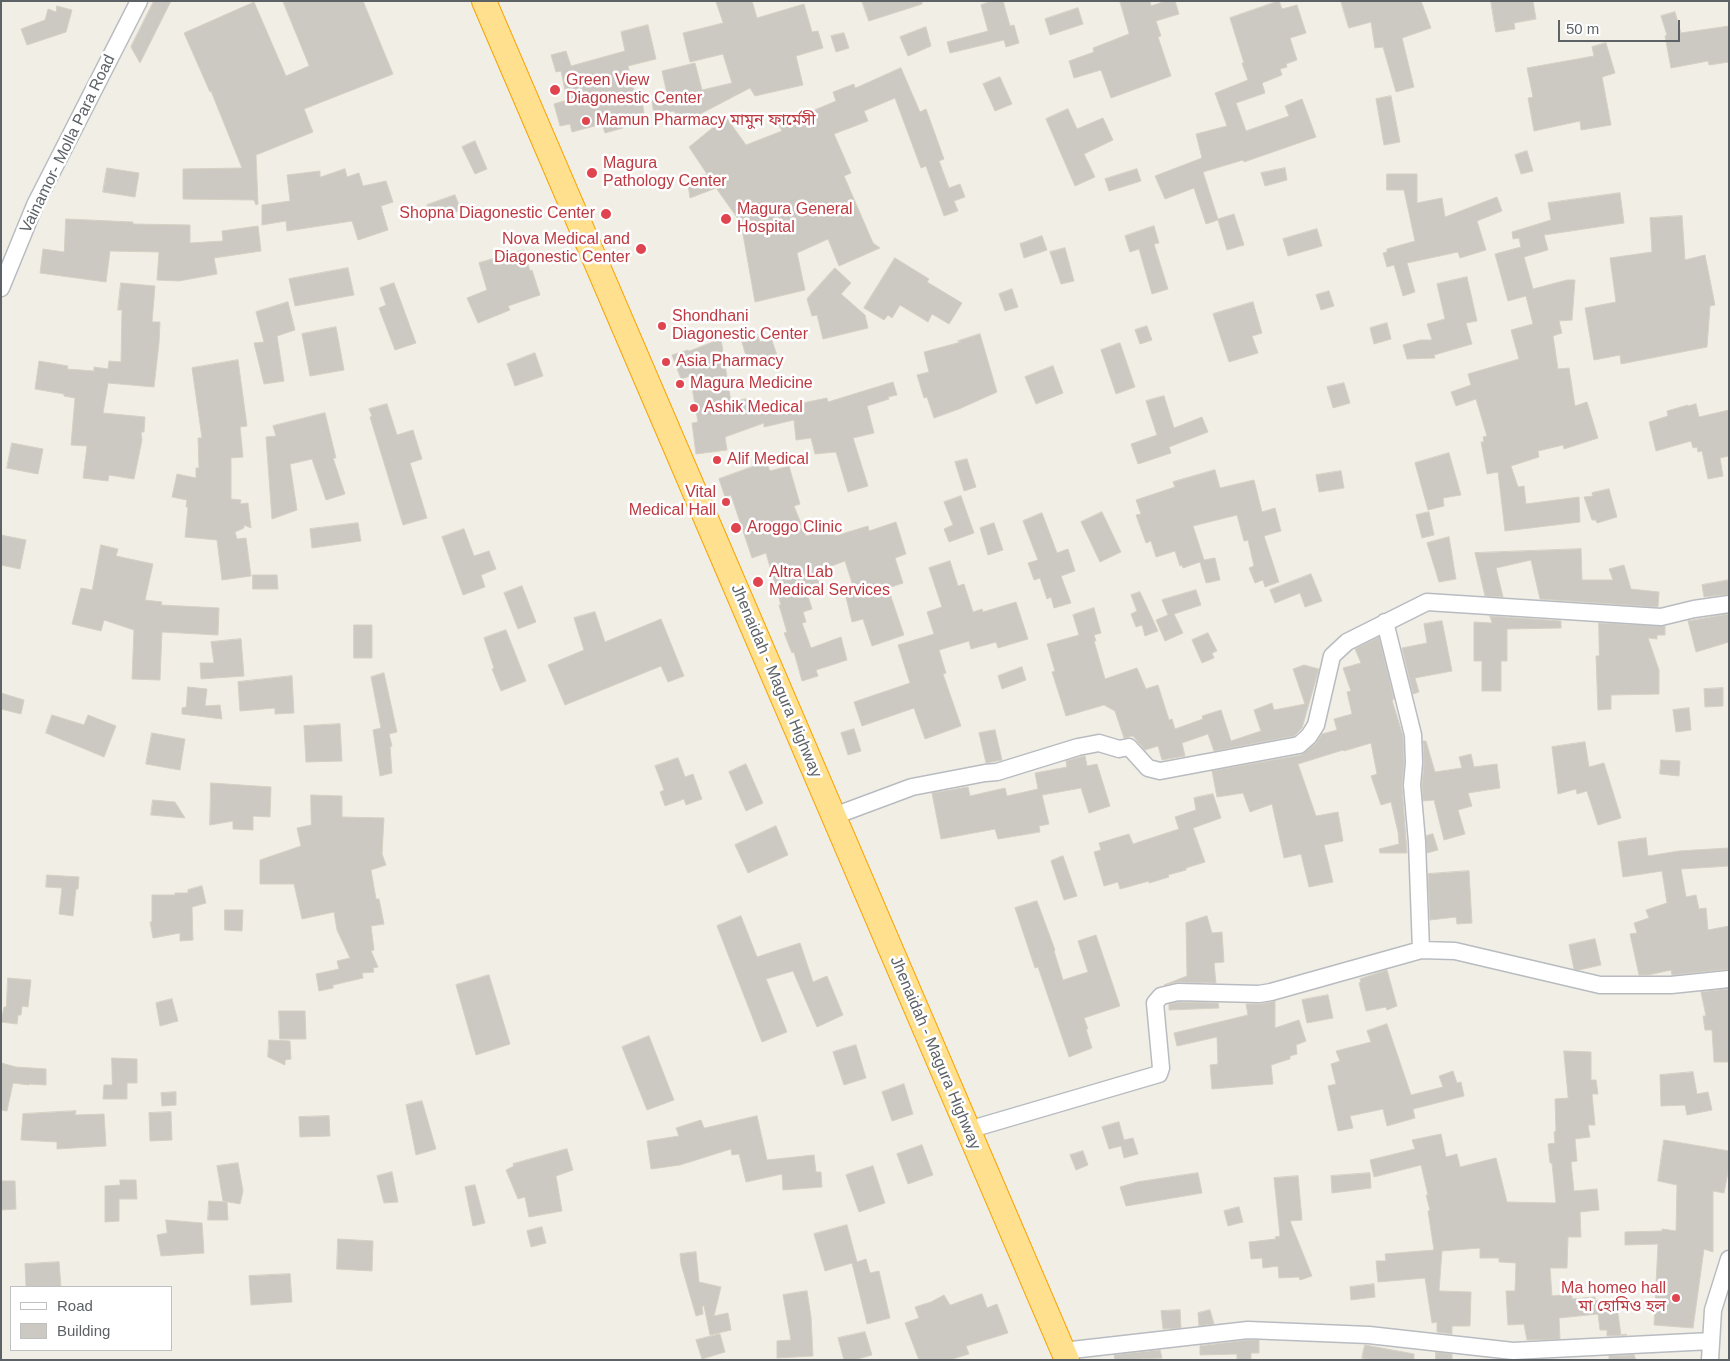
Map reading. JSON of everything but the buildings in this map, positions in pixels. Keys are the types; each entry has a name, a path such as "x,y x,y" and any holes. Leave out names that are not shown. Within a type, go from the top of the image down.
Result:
{"highway":[{"name":"Jhenaidah - Magura Highway","path":"484,1 1065,1355"}],"street":[{"name":"Vainamor- Molla Para Road","path":"1,288 35,205 139,1"},
{"path":"834,816 912,787 998,772 1078,747 1099,743 1119,749 1130,747 1148,768 1160,770 1299,745 1316,726 1332,656 1347,642 1427,602 1661,617 1694,609 1729,604"},
{"path":"1385,622 1413,735 1414,763 1412,785 1417,842 1421,950"},
{"path":"968,1130 1159,1074 1161,1068 1155,1003 1161,996 1178,992 1259,994 1271,992 1421,950 1455,951 1600,985 1671,985 1729,979"},
{"path":"1710,1360 1713,1310 1729,1259"},
{"path":"1065,1355 1248,1330 1370,1335 1513,1351 1711,1341"}],"place":[{"name":"Green View Diagonestic Center","path":"555,90"},
{"name":"Mamun Pharmacy মামুন ফার্মেসী","path":"586,121"},
{"name":"Magura Pathology Center","path":"592,173"},
{"name":"Shopna Diagonestic Center","path":"606,214"},
{"name":"Magura General Hospital","path":"726,219"},
{"name":"Nova Medical and Diagonestic Center","path":"641,249"},
{"name":"Shondhani Diagonestic Center","path":"662,326"},
{"name":"Asia Pharmacy","path":"666,362"},
{"name":"Magura Medicine","path":"680,384"},
{"name":"Ashik Medical","path":"694,408"},
{"name":"Alif Medical","path":"717,460"},
{"name":"Vital Medical Hall","path":"726,502"},
{"name":"Aroggo Clinic","path":"736,528"},
{"name":"Altra Lab Medical Services","path":"758,582"},
{"name":"Ma homeo hall মা হোমিও হল","path":"1676,1298"}]}
